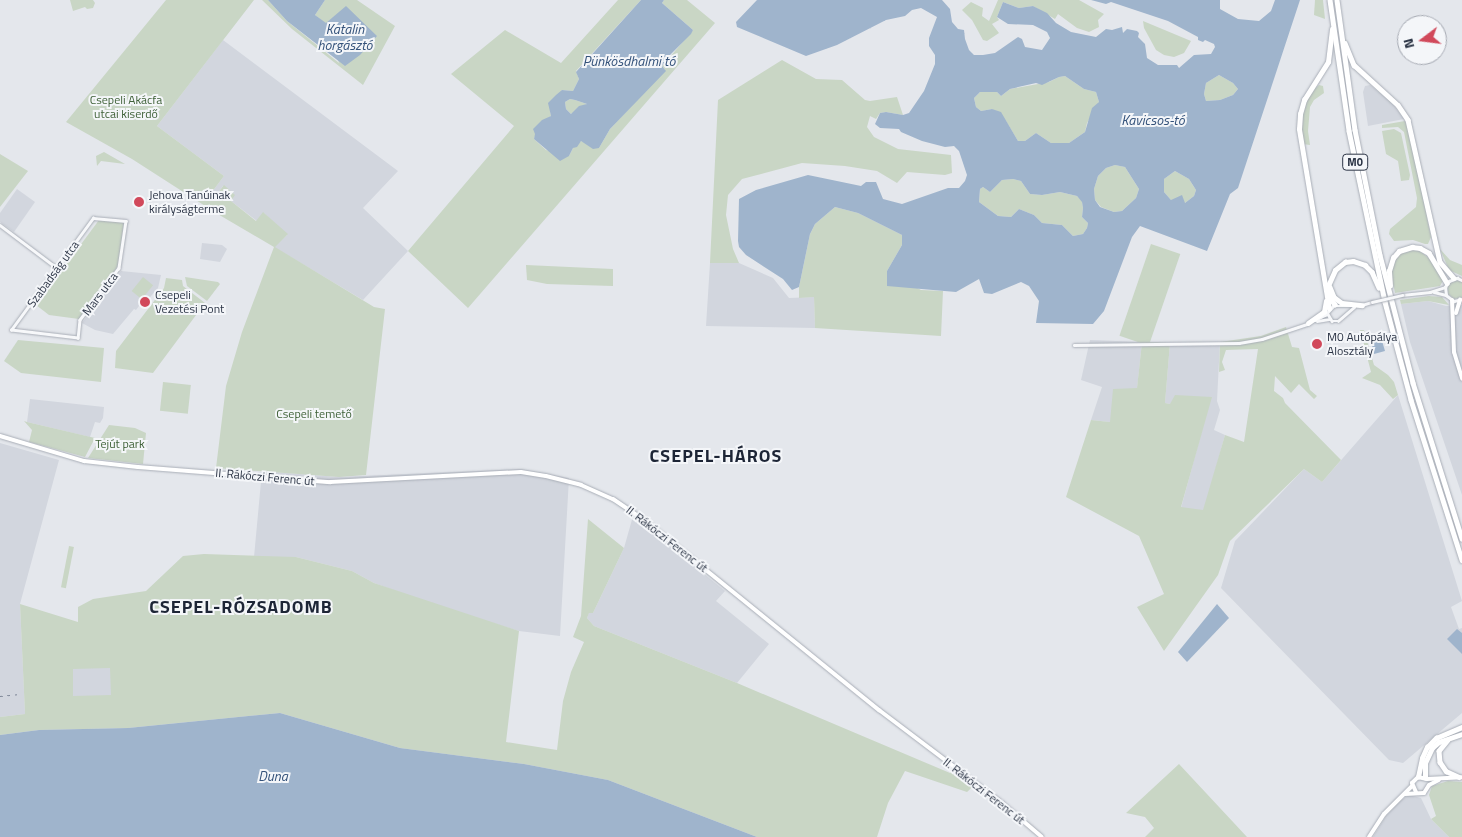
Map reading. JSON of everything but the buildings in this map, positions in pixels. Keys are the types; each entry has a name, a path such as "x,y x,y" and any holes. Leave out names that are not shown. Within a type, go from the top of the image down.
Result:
{"highway":[{"name":"M0","path":"1330,0 1351,140 1385,302 1411,400 1462,560"},
{"name":"M0","path":"1337,0 1362,167 1393,308 1424,422 1462,538"},
{"path":"1329,311 1299,129 1302,105 1328,62 1333,20"},
{"path":"1341,36 1354,65 1398,105 1411,128 1440,262 1454,278"},
{"path":"1393,308 1389,271 1393,258 1403,249 1415,247 1424,250 1435,261 1446,285"},
{"path":"1335,305 1328,292 1330,280 1335,270 1342,263 1353,261 1361,263 1372,272 1385,302"},
{"path":"1330,280 1331,292 1337,300 1346,304 1362,305"},
{"path":"1308,323 1326,308 1325,290"},
{"path":"1418,777 1422,758 1427,747 1436,738 1462,727"},
{"path":"1426,779 1424,768 1429,752 1439,742 1462,734"},
{"path":"1451,738 1441,748 1440,762 1446,771 1461,777"}],"main road":[{"path":"1452,300 1454,352 1462,379"},
{"path":"1454,320 1461,300"},
{"name":"II. Rákóczi Ferenc út","path":"0,436 84,462 119,465 330,482 522,472 558,478 584,486 613,499 643,518 878,710 1009,808 1042,837"},
{"path":"1369,837 1384,814 1412,786 1413,781 1418,777 1426,779 1461,777"},
{"path":"1403,795 1416,792 1424,793 1429,785 1443,778"},
{"path":"1426,779 1429,785"},
{"path":"1412,786 1416,792"}],"street":[{"name":"Szabadság utca","path":"78,338 11,330 93,218 126,221"},
{"name":"Mars utca","path":"78,338 80,320 119,268 126,221"},
{"path":"0,225 57,268"},
{"path":"1430,292 1446,285 1454,278 1462,280"},
{"path":"1446,285 1446,294"},
{"path":"1074,346 1239,343 1277,334 1308,323 1330,319 1338,321 1344,314 1362,305 1402,295 1430,292 1446,294 1452,300 1461,300"},
{"path":"1308,323 1329,311 1335,305 1342,307 1362,305"},
{"path":"1342,307 1344,314"},
{"path":"1329,311 1330,319"}],"shaded area":[{"path":"223,40 398,171 363,208 408,251 363,300 274,247 287,235 264,213 257,221 231,201 223,186 216,195 212,192 224,176 157,126"},
{"path":"1370,85 1392,103 1404,119 1368,126 1363,92 1365,86"},
{"path":"17,189 35,202 14,232 0,222 0,213"},
{"path":"202,243 222,245 227,249 220,262 200,259"},
{"path":"710,263 739,263 773,278 789,298 814,297 815,328 706,326"},
{"path":"121,271 161,275 158,288 144,304 142,302 136,310 134,309 113,334 95,330 82,323"},
{"path":"1428,301 1446,306 1462,305 1462,495 1410,342 1401,304"},
{"path":"1090,340 1142,342 1137,389 1110,422 1091,420 1102,387 1081,380"},
{"path":"1220,342 1217,401 1220,410 1214,430 1225,435 1204,511 1181,508 1211,397 1170,404 1165,403 1170,343"},
{"path":"1398,395 1462,601 1451,607 1459,629 1462,628 1462,713 1403,763 1389,760 1221,588 1235,541 1304,469 1322,482"},
{"path":"30,399 104,407 103,418 100,423 95,422 90,437 27,422"},
{"path":"0,443 59,460 20,604 25,714 0,717"},
{"path":"520,469 569,478 560,636 519,631 440,607 374,583 352,571 296,557 254,557 262,471 339,477"},
{"path":"633,516 725,591 716,601 769,644 737,683 594,626 587,618 589,612 593,613 624,548"},
{"path":"73,668 111,668 111,696 73,696"},
{"path":"1409,795 1421,798 1431,819 1449,837 1373,837 1386,816 1400,801"}],"green space":[{"path":"70,0 93,0 95,3 93,8 87,9 85,7 73,11"},
{"path":"166,0 254,0 157,126 224,176 212,192 216,195 224,185 235,195 231,201 256,221 263,212 288,234 275,247 374,307 385,309 366,475 339,477 216,468 226,386 242,332 274,247 216,213 132,159 66,122"},
{"path":"262,0 268,0 287,21 339,63 326,24 315,15 325,0 357,0 395,26 363,85 292,29"},
{"path":"618,0 641,0 576,71 579,79 573,91 562,90 550,110 551,116 539,124 534,139 546,150 569,156 573,148 581,141 599,148 610,129 665,70 662,66 693,30 662,3 664,0 687,0 715,23 468,308 408,251 514,126 451,74 505,30 561,63"},
{"path":"998,0 1079,0 1104,14 1098,20 1099,27 1089,32 1077,28 1058,14 1055,19 1033,6 1019,8 1003,2 997,17 999,20 992,24 999,33 987,41 983,40 972,20 962,10 971,2 983,8 982,16 989,21"},
{"path":"1315,0 1323,0 1325,19 1314,15"},
{"path":"1143,21 1191,41 1184,53 1174,57 1164,55 1156,50 1144,28"},
{"path":"782,60 816,79 842,80 865,100 897,97 903,115 886,112 880,113 876,119 870,116 867,127 874,137 898,149 951,155 952,173 945,175 907,172 897,183 877,171 845,166 802,163 742,179 728,195 726,215 733,249 739,263 710,263 718,100"},
{"path":"1219,75 1233,83 1238,89 1233,95 1220,100 1206,101 1204,94 1206,83"},
{"path":"1065,76 1084,89 1096,92 1099,102 1087,123 1085,132 1069,143 1051,143 1036,133 1025,141 1018,141 1006,121 992,109 981,111 976,107 974,98 980,92 997,92 1001,96 1010,89 1049,82"},
{"path":"1319,85 1323,86 1324,93 1314,100 1310,107 1308,131 1310,145 1302,144 1300,123 1302,110 1312,91"},
{"path":"570,99 587,104 571,114 566,109 565,102"},
{"path":"1405,121 1411,138 1431,237 1428,244 1413,240 1394,241 1389,234 1390,229 1416,207 1417,198 1404,132 1398,127 1382,128 1382,125"},
{"path":"1394,129 1401,133 1410,175 1409,180 1401,181 1398,161 1386,154 1382,131"},
{"path":"104,152 125,164 101,161 97,166 96,156"},
{"path":"0,154 28,171 0,207"},
{"path":"1115,165 1125,167 1139,189 1136,198 1122,211 1114,212 1101,207 1095,200 1094,189 1098,176 1106,168"},
{"path":"1175,171 1189,179 1196,190 1194,196 1185,203 1171,200 1164,192 1164,179"},
{"path":"1013,179 1021,181 1030,194 1042,195 1060,192 1077,196 1082,201 1082,217 1088,223 1083,234 1073,236 1062,225 1042,223 1034,215 1019,209 1011,217 998,216 979,202 980,189 983,187 990,192 1002,180"},
{"path":"835,207 858,213 902,235 902,245 887,271 921,290 943,291 941,336 815,328 814,297 799,298 799,287 810,234 815,224"},
{"path":"99,220 124,222 119,263 116,269 79,319 49,315 36,305"},
{"path":"1151,244 1180,254 1149,346 1119,336"},
{"path":"1410,249 1419,250 1431,260 1444,279 1440,286 1395,293 1390,269 1393,260 1404,251"},
{"path":"1440,249 1450,260 1462,265 1462,276 1449,270"},
{"path":"526,265 613,269 613,286 547,284 527,280"},
{"path":"143,277 153,285 142,299 132,291"},
{"path":"185,277 218,282 220,284 207,301 187,286"},
{"path":"166,278 182,280 183,286 205,303 153,373 115,368 116,351 164,288"},
{"path":"1457,279 1462,281 1462,297 1454,299 1447,293 1447,286 1451,280"},
{"path":"1429,296 1442,297 1449,305 1428,301 1401,304 1400,300"},
{"path":"1286,327 1292,347 1299,348 1310,390 1317,396 1314,399 1299,384 1291,393 1275,376 1274,391 1283,398 1285,403 1341,460 1322,482 1304,469 1230,541 1218,575 1164,651 1137,607 1164,594 1139,536 1066,497 1091,420 1110,422 1113,389 1137,388 1142,342 1170,343 1165,403 1170,404 1175,395 1212,397 1181,507 1203,510 1225,435 1244,442 1258,349 1226,350 1222,362 1225,370 1219,372 1220,342 1261,336"},
{"path":"1360,330 1364,330 1374,365 1394,382 1398,395 1393,399 1380,385 1362,378 1371,372"},
{"path":"18,340 104,348 101,382 21,373 4,361"},
{"path":"163,382 191,385 188,414 160,411"},
{"path":"24,421 95,438 85,457 29,442 32,430"},
{"name":"Tejút park","path":"109,425 135,428 146,433 143,464 88,458"},
{"path":"588,519 624,548 593,613 589,613 587,618 594,626 737,683 950,773 956,764 978,782 967,792 905,771 888,803 877,837 757,837 608,780 524,764 400,748 280,713 128,728 39,730 0,735 0,717 25,714 20,604 78,622 78,607 93,599 146,591 183,556 204,554 296,557 352,571 374,583 519,631 506,742 557,750 563,701 571,672 584,642 573,637 581,616","holes":["110,668 111,695 73,696 73,669"]},
{"path":"69,546 74,547 66,588 61,587"},
{"path":"1179,764 1247,837 1145,837 1154,828 1145,817 1126,813"},
{"path":"1448,781 1462,782 1462,837 1449,837 1431,819 1436,816 1429,795 1432,786"}],"water":[{"name":"Katalin horgásztó","path":"268,0 325,0 315,15 326,23 346,6 377,36 360,55 345,66 287,21"},
{"name":"Pünkösdhalmi tó","path":"641,0 664,0 662,3 693,30 662,66 666,71 610,129 599,148 593,149 581,141 577,147 573,148 569,156 560,161 534,139 533,129 542,120 551,116 548,103 556,95 562,90 573,91 579,79 576,72","holes":["570,99 587,104 579,106 571,114 566,109 565,102"]},
{"name":"Kavicsos-tó","path":"757,0 942,0 950,9 952,22 958,29 964,30 969,50 974,55 995,53 1018,37 1022,39 1025,47 1042,50 1050,38 1047,32 1033,25 1008,24 997,17 1003,2 1019,8 1033,6 1047,13 1056,23 1071,32 1096,37 1106,29 1112,30 1122,27 1123,33 1127,29 1137,31 1139,33 1138,37 1145,44 1147,58 1158,65 1177,65 1179,68 1194,55 1211,54 1215,47 1214,44 1205,40 1203,42 1198,40 1198,37 1168,21 1111,2 1106,4 1091,0 1220,0 1220,9 1238,19 1259,21 1271,11 1275,0 1300,0 1238,188 1230,194 1207,251 1140,226 1132,237 1104,311 1093,324 1036,323 1039,301 1029,286 1021,282 992,294 984,293 979,279 956,292 887,286 887,271 902,245 902,235 858,213 835,207 815,224 810,234 799,287 792,290 783,279 746,255 739,247 738,241 739,199 756,190 808,175 861,186 866,182 876,182 883,199 902,204 948,188 959,188 967,175 959,151 954,146 945,147 922,141 901,132 899,129 880,128 875,124 880,113 886,112 903,115 909,113 924,91 935,64 935,55 929,46 929,38 937,17 921,8 912,10 905,16 886,20 837,45 806,56 737,27 736,22","holes":["1219,75 1233,83 1238,89 1233,95 1220,100 1206,101 1204,94 1206,83","1065,76 1084,89 1096,92 1099,102 1092,108 1085,132 1069,143 1051,143 1036,133 1025,141 1018,141 1001,112 992,109 981,111 976,107 974,98 980,92 997,92 1001,96 1010,89 1036,83 1042,85","1115,165 1125,167 1139,189 1136,198 1122,211 1114,212 1100,207 1095,200 1094,189 1098,176 1106,168","1175,171 1189,179 1196,190 1194,196 1185,203 1182,195 1171,200 1164,192 1164,179","1013,179 1021,181 1030,194 1042,195 1060,192 1077,196 1082,202 1082,217 1088,223 1087,228 1083,234 1073,236 1062,225 1042,223 1034,215 1019,209 1011,217 998,216 979,202 980,189 983,187 990,192 1002,180"]},
{"path":"1380,334 1385,351 1374,354 1370,336"},
{"path":"1217,604 1229,618 1187,662 1178,652"},
{"path":"1457,629 1462,633 1462,654 1447,639"},
{"name":"Duna","path":"280,713 400,748 524,764 608,780 757,837 0,837 0,735 39,730 128,728"}],"railway":[{"path":"0,696 20,694"}],"place":[{"name":"Jehova Tanúinak királyságterme","path":"139,202"},
{"name":"Csepeli Vezetési Pont","path":"145,302"},
{"name":"M0 Autópálya Alosztály","path":"1317,344"}],"district":[{"name":"CSEPEL-HÁROS","path":"716,456"},
{"name":"CSEPEL-RÓZSADOMB","path":"241,607"}],"park label":[{"name":"Csepeli Akácfa utcai kiserdő","path":"126,107"},
{"name":"Csepeli temető","path":"314,414"}]}
